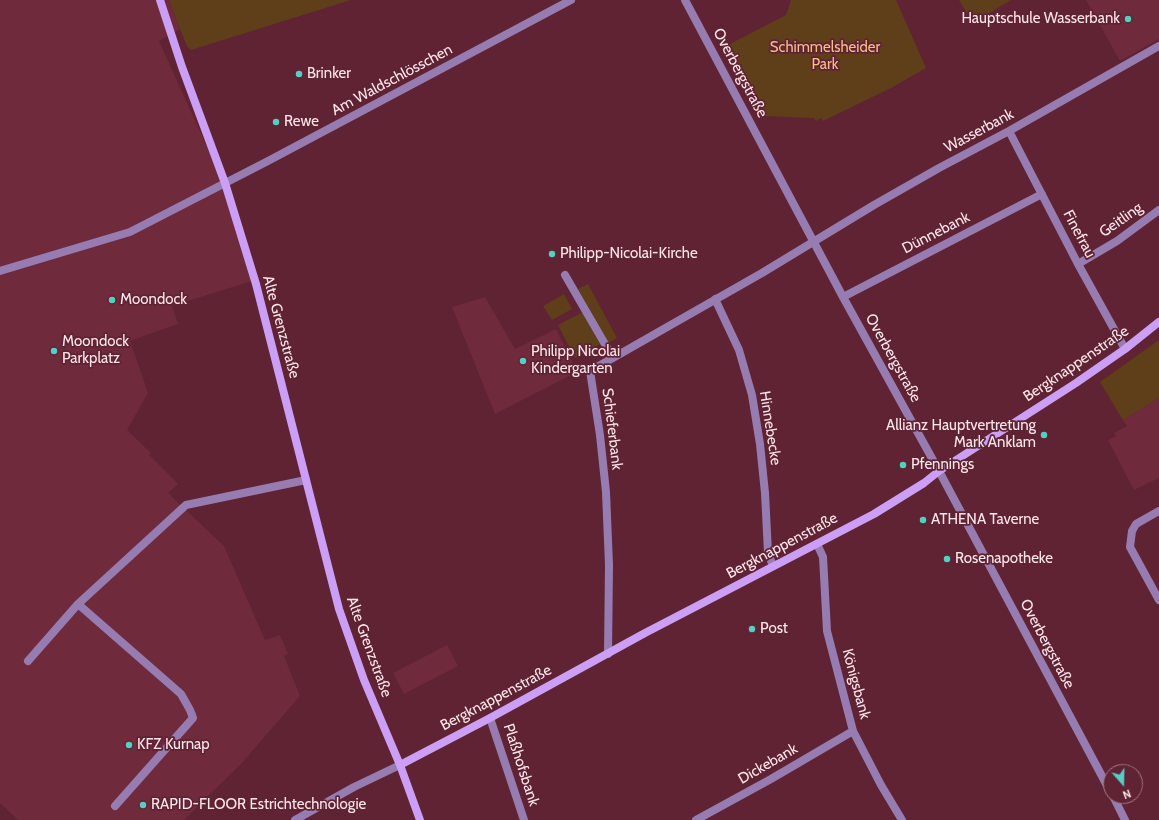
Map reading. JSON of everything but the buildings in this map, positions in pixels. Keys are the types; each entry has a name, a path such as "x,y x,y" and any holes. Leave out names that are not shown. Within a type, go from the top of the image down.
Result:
{"street":[{"name":"Alte Grenzstraße","path":"160,0 182,67 225,183 256,284 339,609 364,680 400,765 420,820"},
{"name":"Am Waldschlösschen","path":"225,183 571,0"},
{"name":"Overbergstraße","path":"685,0 843,297 939,472 1103,778"},
{"name":"Wasserbank","path":"814,241 939,168 1009,131 1159,46"},
{"name":"Finefrau","path":"1009,131 1078,264 1125,349"},
{"path":"0,271 130,232 225,183"},
{"name":"Dünnebank","path":"843,297 1042,194"},
{"name":"Geitling","path":"1078,264 1117,241 1159,210"},
{"name":"Schieferbank","path":"608,654 609,564 606,492 600,435 590,370 814,241"},
{"path":"566,275 613,358"},
{"name":"Hinnebecke","path":"714,299 739,350 752,395 766,493 768,553 773,566"},
{"name":"Bergknappenstraße","path":"400,765 773,566 874,514 1076,383 1158,324"},
{"path":"28,661 78,604 186,505 306,480"},
{"path":"1159,511 1136,524 1132,531 1130,547 1159,600"},
{"name":"Königsbank","path":"817,544 823,558 827,631 853,731 881,785 902,820"},
{"path":"78,604 181,694 193,718 115,806"},
{"name":"Plaßhofsbank","path":"490,718 524,820"},
{"name":"Dickebank","path":"696,820 775,777 853,731"},
{"path":"295,820 354,787 400,765"},
{"path":"1116,804 1125,820"}],"shaded area":[{"path":"0,0 169,0 180,29 159,41 222,180 252,281 172,306 178,324 130,341 148,393 127,430 151,453 149,455 178,484 168,493 224,546 265,640 280,635 288,654 284,656 300,696 241,764 184,820 18,820 0,803"},
{"name":"Hauptschule Wasserbank","path":"1086,0 1159,0 1159,39 1120,61"},
{"name":"Philipp Nicolai Kindergarten","path":"485,297 515,349 556,329 577,372 495,414 452,307"},
{"path":"1159,398 1159,478 1134,490 1108,440 1116,436 1114,433 1127,426 1123,420"},
{"path":"447,645 458,666 404,694 393,673"}],"green space":[{"path":"169,0 351,0 191,50 187,46"},
{"name":"Schimmelsheider Park","path":"791,0 896,0 926,68 891,88 823,121 821,118 816,121 814,118 762,116 724,47 786,15"},
{"path":"959,0 1011,0 973,23"},
{"path":"588,284 617,338 608,343 578,289"},
{"path":"564,294 572,309 552,320 543,306"},
{"path":"583,312 600,344 575,358 558,325"},
{"path":"1159,340 1159,398 1123,420 1100,382"}],"place":[{"name":"Hauptschule Wasserbank","path":"1128,19"},
{"name":"Brinker","path":"299,74"},
{"name":"Rewe","path":"276,122"},
{"name":"Philipp-Nicolai-Kirche","path":"552,254"},
{"name":"Moondock","path":"112,300"},
{"name":"Moondock Parkplatz","path":"54,351"},
{"name":"Philipp Nicolai Kindergarten","path":"523,361"},
{"name":"Allianz Hauptvertretung Mark Anklam","path":"1044,435"},
{"name":"Pfennings","path":"903,465"},
{"name":"ATHENA Taverne","path":"923,520"},
{"name":"Rosenapotheke","path":"947,559"},
{"name":"Post","path":"752,629"},
{"name":"KFZ Kurnap","path":"129,745"},
{"name":"RAPID-FLOOR Estrichtechnologie","path":"143,805"}]}
